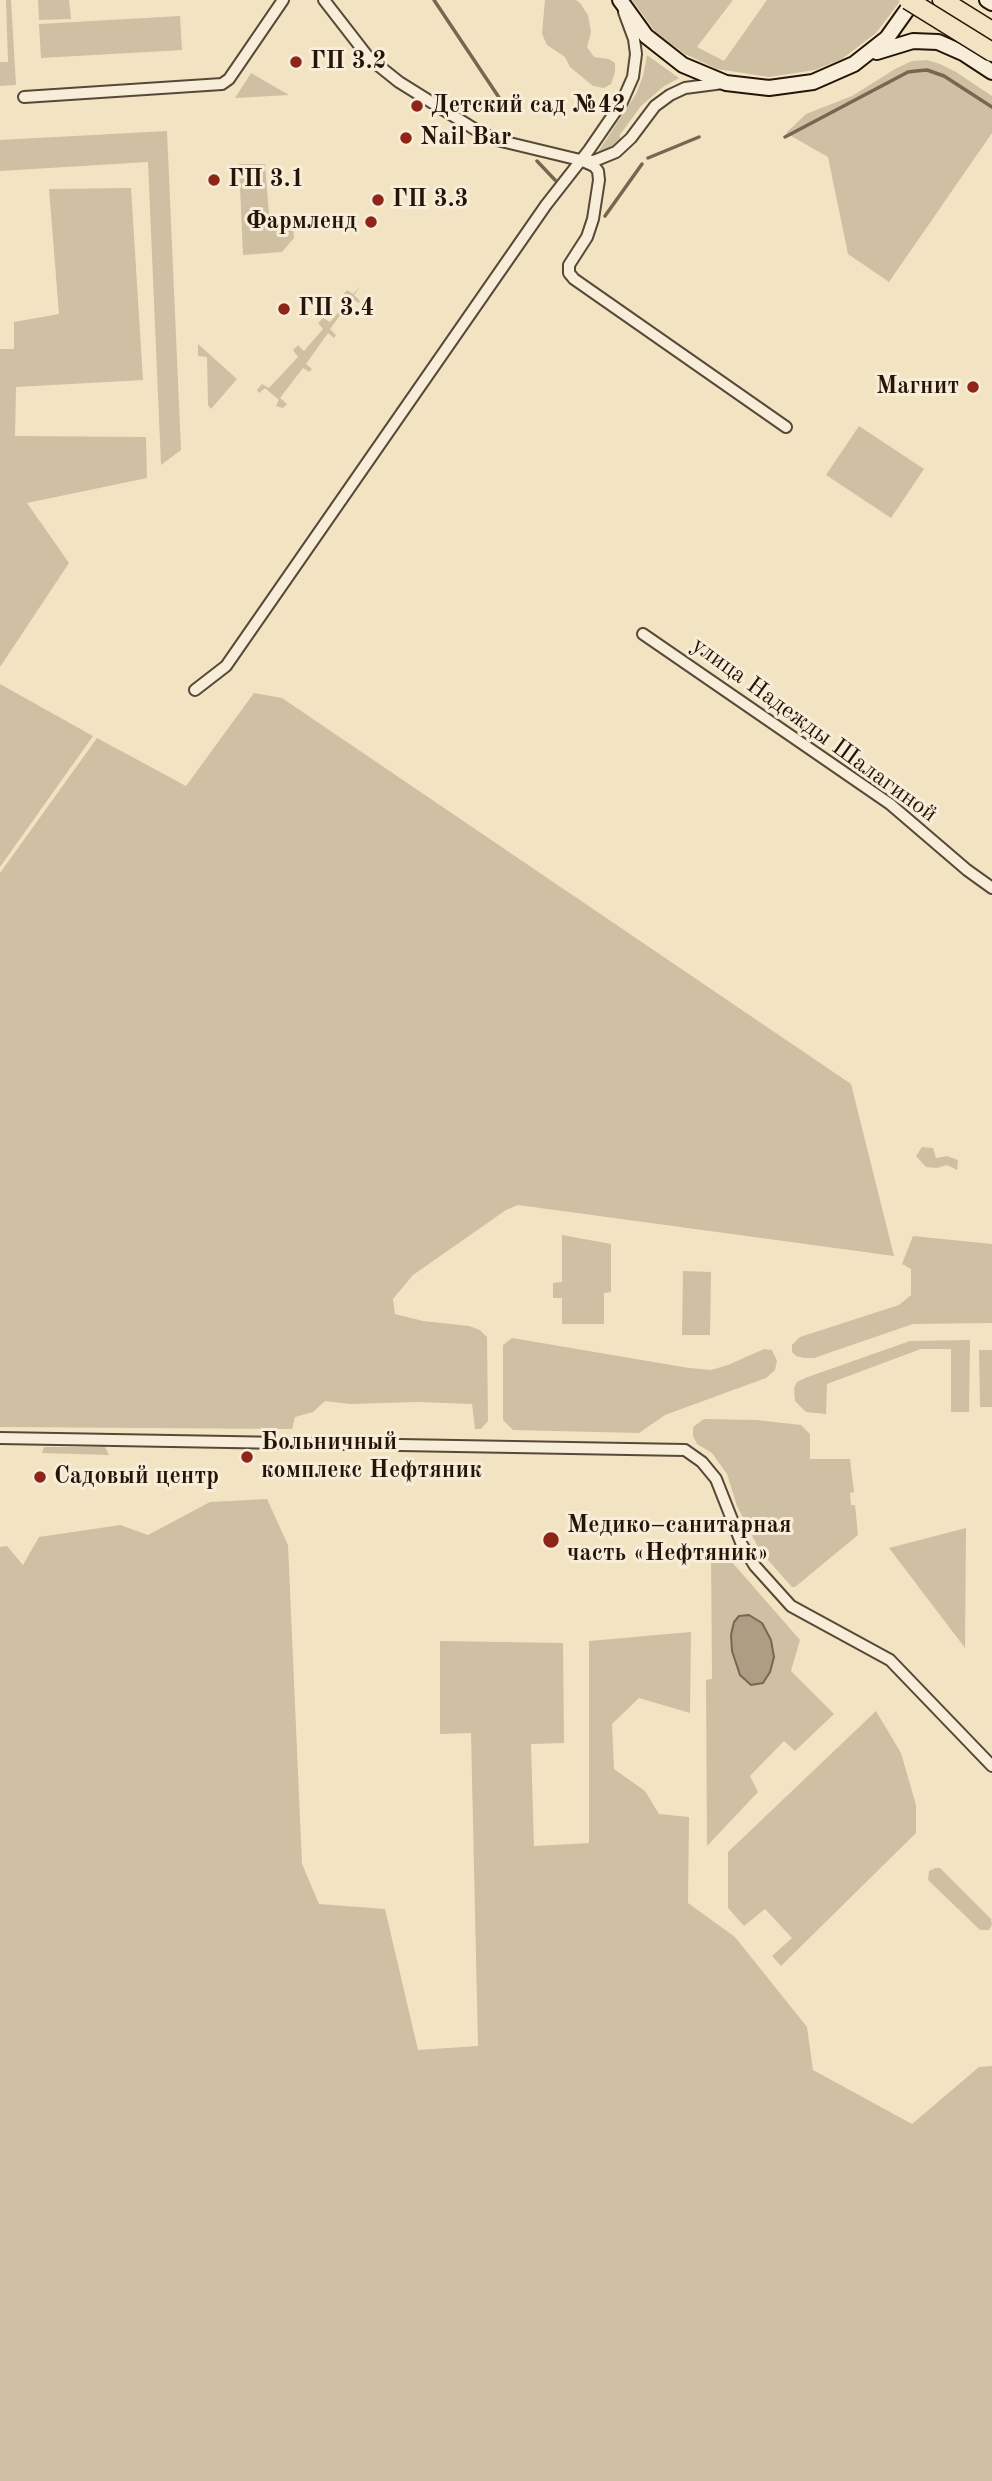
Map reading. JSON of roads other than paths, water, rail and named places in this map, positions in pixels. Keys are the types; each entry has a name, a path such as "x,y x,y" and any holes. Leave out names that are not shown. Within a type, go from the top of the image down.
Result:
{"highway":[{"path":"908,0 992,52"},
{"path":"942,0 992,31"}],"main road":[{"path":"620,0 646,36 670,57 696,72 726,83 760,88 797,86 834,74 884,48 913,41 951,47 992,72"},
{"path":"854,64 887,38 914,0"},
{"path":"987,0 992,3"}],"street":[{"path":"24,97 222,84 229,79 283,0"},
{"path":"324,0 369,58 399,82 476,130 497,140 580,160 594,166 598,171 598,180 593,219 587,237 569,265 569,273 786,427"},
{"path":"195,690 226,666 622,102 633,76 636,54 634,39 620,0"},
{"path":"580,160 594,160 616,152 631,138 655,106 670,95 696,86 726,83"},
{"name":"улица Надежды Шалагиной","path":"643,634 890,804 992,888"},
{"path":"0,1438 685,1450 702,1462 716,1479 741,1545 755,1566 791,1606 890,1660 992,1766"}],"waterway":[{"path":"434,0 508,111"},
{"path":"785,137 908,72 927,70 944,76 992,107"},
{"path":"648,158 699,137"},
{"path":"537,161 555,180"},
{"path":"605,216 642,164"}],"place":[{"name":"ГП 3.2","path":"296,62"},
{"name":"Детский сад №42","path":"417,106"},
{"name":"Nail Bar","path":"406,138"},
{"name":"ГП 3.1","path":"214,180"},
{"name":"ГП 3.3","path":"378,200"},
{"name":"Фармленд","path":"371,222"},
{"name":"ГП 3.4","path":"284,309"},
{"name":"Магнит","path":"973,387"},
{"name":"Больничный комплекс Нефтяник","path":"247,1457"},
{"name":"Садовый центр","path":"40,1477"},
{"name":"Медико–санитарная часть «Нефтяник»","path":"551,1540"}]}
